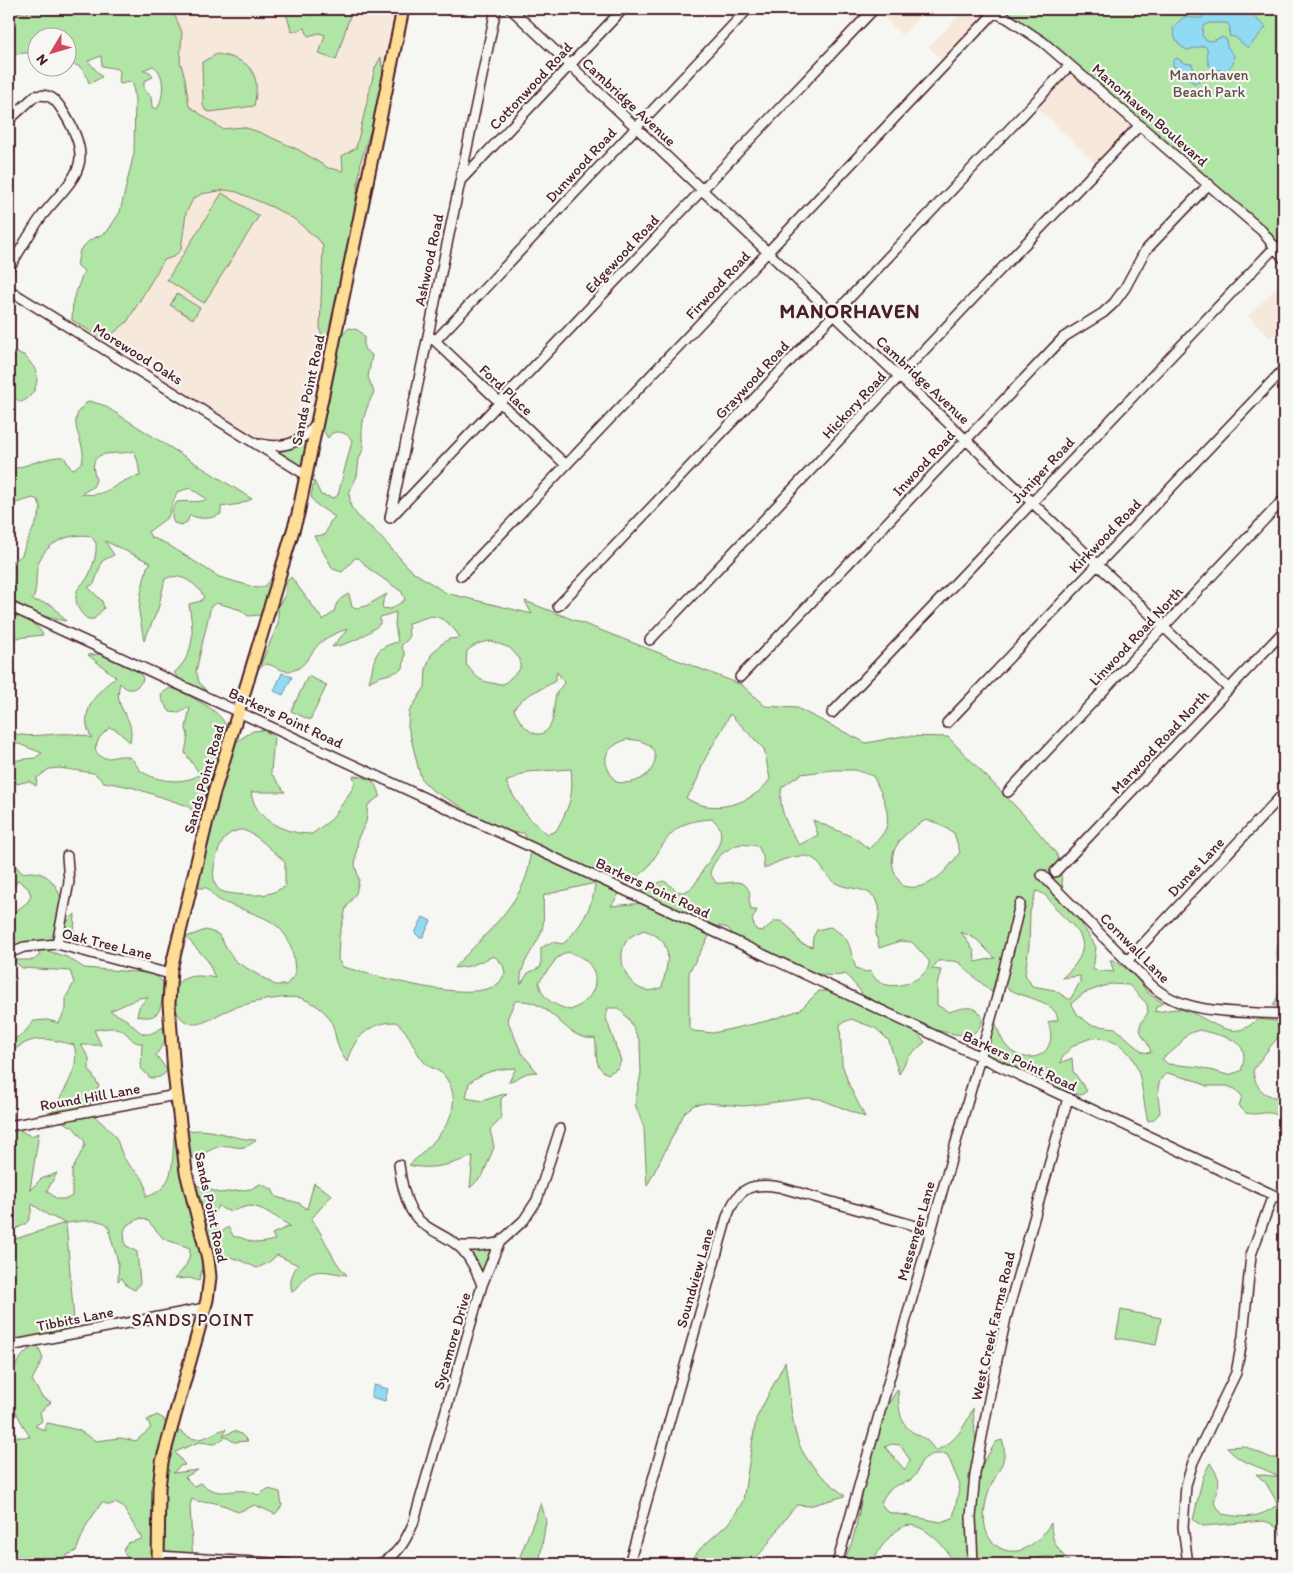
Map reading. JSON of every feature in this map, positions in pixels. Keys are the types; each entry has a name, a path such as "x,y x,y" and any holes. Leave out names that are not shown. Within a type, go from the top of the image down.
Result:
{"main road":[{"name":"Sands Point Road","path":"158,1560 159,1488 162,1462 205,1308 210,1277 208,1260 186,1172 176,1095 169,1003 170,974 190,884 293,533 404,9"}],"street":[{"name":"Ashwood Road","path":"390,518 431,337 459,182 496,9"},
{"name":"Cambridge Avenue","path":"511,9 1229,689"},
{"name":"Cottonwood Road","path":"459,182 623,9"},
{"name":"Dunwood Road","path":"431,337 748,9"},
{"name":"Edgewood Road","path":"390,518 874,9"},
{"name":"Manorhaven Boulevard","path":"985,9 1020,25 1070,65 1262,230 1284,259"},
{"name":"Firwood Road","path":"461,576 995,12"},
{"name":"Graywood Road","path":"558,606 1070,65"},
{"path":"9,120 34,96 44,94 55,99 76,134 79,159 72,183 39,221 9,268"},
{"name":"Hickory Road","path":"650,640 1140,125"},
{"name":"Inwood Road","path":"740,677 1064,337 1103,313 1114,303 1125,288 1149,246 1209,184"},
{"name":"Juniper Road","path":"832,713 1276,246"},
{"name":"Morewood Oaks","path":"9,290 306,475"},
{"name":"Ford Place","path":"431,337 566,465"},
{"name":"Kirkwood Road","path":"947,722 1284,368"},
{"name":"Morewood Oaks","path":"253,442 275,446 286,445 303,439 316,424"},
{"name":"Linwood Road North","path":"1008,792 1284,499"},
{"name":"Barkers Point Road","path":"9,606 719,934 1284,1200"},
{"name":"Marwood Road North","path":"1055,872 1284,631"},
{"name":"Dunes Lane","path":"1127,961 1284,793"},
{"path":"57,944 69,882 67,856"},
{"name":"Cornwall Lane","path":"1042,876 1161,994 1179,1004 1206,1009 1284,1014"},
{"name":"Messenger Lane","path":"837,1564 979,1058 1020,904"},
{"name":"Oak Tree Lane","path":"9,952 24,947 57,944 170,974"},
{"name":"Round Hill Lane","path":"9,1126 176,1095"},
{"name":"West Creek Farms Road","path":"973,1564 971,1517 975,1474 992,1383 1023,1256 1068,1098"},
{"name":"Sycamore Drive","path":"379,1564 394,1555 404,1544 412,1524 482,1285 499,1243 516,1229 532,1210 543,1184 560,1129"},
{"path":"399,1165 404,1193 412,1212 427,1228 458,1246 472,1264 482,1285"},
{"name":"Soundview Lane","path":"629,1564 727,1217 736,1197 743,1190 755,1186 773,1186 930,1230"},
{"path":"1188,1564 1183,1527 1186,1485 1193,1462 1236,1373 1243,1336 1251,1255 1273,1195"},
{"path":"458,1246 499,1243"},
{"name":"Tibbits Lane","path":"9,1346 205,1308"},
{"path":"158,1560 288,1564"}],"shaded area":[{"path":"165,9 403,9 319,414 303,439 265,445 66,326 141,183 169,108"},
{"path":"840,9 875,9 859,26"},
{"path":"875,9 927,9 902,35"},
{"path":"965,9 985,9 995,12 946,64 929,47"},
{"path":"1070,65 1140,125 1099,167 1033,103"},
{"path":"1284,281 1284,341 1276,333 1270,338 1248,316"}],"green space":[{"path":"29,9 120,9 131,16 138,9 172,9 182,32 180,61 185,78 189,106 222,129 243,127 259,132 299,150 328,168 343,171 342,156 356,148 375,68 381,57 383,77 377,109 361,161 352,230 333,319 324,345 320,329 323,246 320,241 294,219 272,207 237,192 225,190 201,194 193,199 186,213 181,250 173,257 164,260 127,322 105,340 72,320 73,300 84,271 77,265 80,250 90,240 107,232 120,212 134,153 135,101 133,84 129,81 122,84 119,83 120,72 118,69 102,66 101,56 88,61 102,77 89,84 87,76 78,66 78,28 28,28 28,53 9,55 10,26 19,12 27,14","holes":["153,66 160,74 162,92 157,109 152,107 151,96 144,90 144,81 153,77 150,72 143,70"]},
{"path":"307,9 310,16 332,9 352,9 336,60 319,54 325,35 319,33 308,36 305,28 292,32 285,11"},
{"name":"Manorhaven Beach Park","path":"985,9 1284,9 1284,259 1276,246 1043,42"},
{"path":"217,54 239,60 251,70 255,77 256,85 254,106 210,112 205,110 203,105 202,62"},
{"path":"222,193 259,216 204,303 167,280"},
{"path":"177,294 200,308 193,319 170,305"},
{"path":"349,328 358,330 364,336 364,349 372,355 368,377 374,392 362,426 364,447 359,459 357,476 349,493 351,507 361,520 373,529 412,571 446,593 532,614 525,601 742,685 765,706 797,708 866,743 903,736 948,737 1022,813 1056,853 1064,896 1096,947 1093,970 1114,972 1110,960 1113,960 1132,972 1148,993 1163,1003 1156,1007 1155,1012 1177,1009 1185,1010 1217,1026 1231,1030 1245,1028 1258,1019 1284,1022 1284,1032 1253,1071 1256,1083 1262,1091 1284,1099 1284,1121 1270,1113 1246,1113 1239,1106 1242,1096 1235,1089 1227,1086 1206,1086 1197,1081 1167,1073 1158,1086 1160,1113 1153,1120 1148,1121 1136,1064 1122,1047 1106,1039 1092,1038 1075,1045 1065,1054 1060,1063 1072,1058 1073,1071 1087,1091 1081,1095 1059,1092 1047,1082 1003,1069 992,1071 992,1064 997,1057 979,1058 994,1017 1006,1046 1020,1056 1032,1057 1043,1053 1047,1048 1051,1037 1048,1022 1058,1020 1056,1012 1043,1002 1008,988 1001,982 997,972 992,993 960,963 938,961 932,969 941,970 937,985 937,1005 949,1012 969,1008 981,1014 983,1020 979,1028 972,1035 919,1028 913,1029 925,1042 908,1057 899,1074 889,1041 881,1033 875,1028 851,1019 840,1024 842,1064 849,1085 865,1117 820,1099 808,1098 744,1106 707,1103 694,1105 685,1112 647,1186 644,1128 635,1104 641,1073 640,1042 630,1021 619,1008 608,1008 606,1018 621,1061 618,1068 608,1074 603,1071 598,1063 595,1038 585,1038 575,1034 539,1006 528,1002 515,1001 507,1019 521,1052 537,1072 527,1073 509,1082 516,1068 497,1070 485,1073 469,1083 466,1098 482,1101 507,1093 501,1099 501,1119 490,1130 494,1147 483,1175 470,1188 473,1156 434,1167 409,1165 428,1147 445,1126 451,1115 452,1091 446,1078 425,1063 409,1036 396,1022 378,1025 364,1033 358,1039 347,1062 337,1043 331,1020 317,1006 304,999 288,997 253,1003 233,1008 198,1024 188,1023 183,1019 179,1015 174,1003 175,985 184,979 194,976 215,978 208,961 186,937 206,930 218,934 235,961 275,985 286,985 295,975 289,942 282,931 262,917 219,900 207,888 199,888 197,878 220,783 234,743 253,731 264,730 274,737 271,773 285,792 251,792 259,811 273,824 292,832 312,834 332,819 353,788 355,782 353,776 371,780 379,791 380,796 368,805 366,822 358,838 355,865 359,880 356,893 346,908 339,937 338,960 343,967 423,987 468,991 486,989 499,983 505,973 503,965 494,956 470,966 454,968 496,924 521,889 528,870 530,852 524,833 501,832 482,825 462,807 433,791 422,780 408,726 409,712 425,687 426,669 431,655 449,639 460,638 455,630 447,622 433,616 408,623 409,638 401,646 405,654 403,668 369,682 374,661 379,651 389,644 398,642 395,625 396,612 380,617 380,624 352,642 332,647 348,629 330,636 316,647 299,668 285,671 266,664 259,668 278,624 278,606 285,595 286,582 291,577 323,620 334,612 343,597 349,594 352,607 358,608 366,606 387,594 382,608 391,609 405,600 402,592 368,568 359,558 355,558 342,572 333,569 314,536 325,535 330,522 335,517 317,505 311,497 314,481 321,495 334,498 338,495 352,441 349,436 341,432 332,433 328,438 321,427 330,396 337,350 344,334","holes":["491,641 510,648 520,659 520,669 504,684 486,682 478,678 466,664 467,651 481,643","557,672 564,682 555,699 553,719 550,726 545,732 540,734 534,733 524,726 514,709 523,699 555,681","730,714 764,749 770,779 754,795 732,805 708,806 696,803 686,798 693,788 705,759","628,739 640,741 651,747 655,753 655,761 646,775 638,780 628,783 616,782 607,768 606,756 609,751","571,769 572,787 570,802 556,831 548,834 541,829 529,818 506,782 527,772","833,770 855,770 873,776 885,802 887,824 882,835 869,849 855,838 813,820 818,835 799,845 784,817 781,795 782,787 801,774","712,819 718,825 720,831 721,837 716,851 694,885 689,890 679,892 663,881 640,891 655,902 611,906 622,890 648,867 666,840 679,827 698,820","926,820 938,823 954,833 960,852 936,879 921,886 903,886 893,866 895,848 916,826","239,830 250,833 282,859 285,863 285,887 263,895 225,892 217,887 214,881 216,857 225,838","741,844 758,846 763,856 764,869 788,858 804,856 814,859 834,882 866,891 876,899 879,906 876,933 879,948 900,941 912,942 929,961 928,968 923,975 905,984 895,986 885,984 876,980 871,971 866,972 856,968 849,944 843,936 830,927 817,930 813,937 812,947 800,943 791,929 781,921 775,921 763,931 756,930 752,920 757,910 751,910 748,888 736,882 716,883 710,873 714,863 726,851","595,883 592,901 585,917 575,931 563,944 552,942 541,948 541,967 528,973 521,984 525,962 542,930 544,895","1036,891 1046,896 1080,935 1082,942 1080,955 1073,967 1062,978 1080,976 1080,982 1070,1000 1054,990 1032,986 1025,974 1029,946 1030,912","719,926 728,928 736,938 790,965 819,974 833,976 846,974 862,993 853,998 827,991 819,991 800,1010 767,1021 713,1033 693,1031 689,1027 689,972 712,931","644,930 661,940 665,946 667,960 662,987 651,991 641,989 633,984 627,976 623,966 622,955 624,945 630,937","961,932 976,939 995,958 975,962 974,951","567,952 579,956 588,963 593,971 595,979 594,988 589,997 570,1010 554,1004 543,993 539,982 557,958","1110,984 1129,985 1147,1004 1148,1012 1140,1029 1151,1053 1143,1052 1115,1028 1091,1025 1078,1015 1072,1005 1084,993","1200,1030 1234,1040 1243,1051 1244,1060 1241,1071 1228,1075 1199,1067 1168,1064 1162,1059 1175,1049 1190,1033"]},
{"path":"9,351 24,355 36,372 36,386 31,395 24,401 20,402 15,397 9,385"},
{"path":"89,401 103,405 252,499 240,504 221,507 221,514 213,517 202,518 190,515 187,522 181,525 174,523 172,517 177,502 207,499 190,488 177,492 168,517 148,532 151,537 167,544 219,577 257,588 265,586 272,578 266,607 260,615 248,616 241,610 217,603 211,606 196,671 199,682 206,691 183,683 174,673 187,657 192,641 189,604 201,601 204,597 193,583 188,580 176,577 165,579 158,609 144,641 139,612 147,567 151,563 105,541 114,555 102,561 94,584 88,587 102,601 104,608 94,619 88,619 79,610 76,597 78,589 92,569 96,543 91,536 83,535 65,538 50,547 44,553 37,569 36,589 32,600 52,605 66,621 31,611 13,599 13,581 9,574 9,561 15,561 22,555 41,508 38,500 33,498 9,505 9,470 45,459 59,457 64,457 70,467 74,469 82,462 83,454 76,424 77,416","holes":["134,451 140,476 124,481 106,491 91,495 81,494 93,487 96,480 94,462 97,457"]},
{"path":"316,424 306,475 265,445 286,445"},
{"path":"9,610 28,620 43,635 9,637"},
{"path":"103,654 133,668 142,676 143,680 132,689 126,688 120,683 119,701 130,725 130,742 115,729 109,728 99,738 95,749 102,757 128,757 147,775 163,780 187,780 200,774 185,753 188,736 186,728 190,707 179,713 170,712 162,700 161,694 170,688 202,703 215,712 224,722 227,734 221,749 202,823 188,806 131,787 104,782 94,773 59,768 49,769 37,778 36,786 29,781 17,784 9,769 9,761 35,758 42,753 19,744 9,744 9,732 29,736 69,734 92,738 87,720 91,704 102,689 116,677 88,655"},
{"path":"308,676 327,685 310,720 291,711"},
{"path":"9,858 22,873 33,872 42,874 49,879 59,894 67,922 75,914 74,935 61,937 48,951 67,957 84,968 147,973 155,975 164,983 160,1010 157,1014 146,1017 137,1016 139,1007 148,997 139,998 110,1011 126,1020 144,1034 152,1033 163,1027 165,1041 156,1055 167,1070 162,1076 150,1078 141,1068 142,1043 133,1041 122,1030 112,1028 94,1030 101,1045 81,1045 89,1058 89,1069 99,1086 91,1098 90,1111 115,1136 124,1158 142,1178 146,1189 146,1197 156,1193 168,1181 172,1164 174,1136 179,1142 181,1133 200,1130 256,1140 245,1147 218,1147 189,1160 193,1184 220,1193 251,1189 260,1184 272,1189 276,1197 299,1203 307,1209 314,1183 332,1195 311,1219 321,1233 336,1262 347,1275 314,1272 309,1274 292,1292 292,1277 298,1265 277,1255 268,1263 257,1268 225,1256 204,1261 199,1281 190,1278 174,1279 186,1265 190,1248 164,1239 148,1221 141,1218 127,1225 124,1231 125,1245 137,1252 140,1283 135,1290 127,1286 122,1278 118,1281 117,1259 107,1224 93,1221 66,1223 75,1333 9,1346 9,1241 65,1223 48,1215 32,1204 28,1221 9,1233 9,1142 11,1134 9,1132 9,1107 19,1130 31,1136 39,1133 30,1190 41,1179 57,1173 47,1191 57,1199 67,1199 72,1196 72,1171 85,1145 84,1140 73,1127 51,1116 73,1073 76,1055 74,1045 40,1039 25,1043 9,1054 9,1042 23,1034 34,1021 47,1020 59,1023 66,1009 66,997 74,983 70,971 22,968 13,960 34,960 40,955 35,947 23,952 9,950 9,916 28,902 31,895 28,888 18,880 14,887 9,887","holes":["219,1206 230,1211 250,1206 255,1207 290,1226 272,1234 275,1240 259,1243 234,1237 228,1227 222,1232 214,1223 213,1216 216,1209"]},
{"path":"1284,932 1284,1008 1273,1005 1280,985 1277,951"},
{"path":"494,1247 482,1277 465,1249"},
{"path":"1121,1310 1161,1318 1156,1345 1116,1338"},
{"path":"38,1346 43,1359 32,1380 42,1397 51,1402 40,1412 42,1421 35,1426 46,1431 45,1424 48,1423 78,1430 96,1441 120,1438 136,1441 151,1428 147,1420 157,1415 164,1419 168,1431 177,1431 195,1439 203,1438 226,1429 223,1436 234,1431 241,1434 248,1441 234,1442 226,1437 215,1444 199,1442 175,1452 185,1465 180,1466 173,1473 198,1470 185,1477 194,1486 200,1483 216,1491 241,1491 258,1495 268,1489 280,1492 282,1506 275,1514 255,1505 238,1512 229,1507 192,1499 190,1505 193,1564 130,1564 123,1550 128,1543 142,1539 123,1507 115,1503 109,1505 102,1502 86,1526 76,1551 48,1564 9,1564 9,1437 30,1437 10,1398 9,1383 11,1375 20,1359 31,1348"},
{"path":"785,1362 793,1422 799,1445 813,1466 845,1496 809,1506 797,1505 768,1544 748,1564 689,1564 700,1549 731,1521 743,1501 756,1419"},
{"path":"898,1389 900,1414 905,1425 928,1442 935,1451 954,1439 973,1408 976,1445 982,1465 996,1442 1002,1440 1004,1447 1003,1461 989,1491 985,1507 986,1532 990,1539 1002,1549 1019,1551 1036,1541 1051,1523 1052,1536 1056,1546 1072,1564 1064,1564 1055,1558 1046,1557 1039,1558 1044,1564 953,1564 951,1558 934,1537 919,1527 912,1525 905,1526 894,1532 881,1547 872,1564 844,1564 854,1535 869,1459 880,1422","holes":["891,1444 900,1445 910,1460 906,1468 904,1469 885,1447","934,1454 947,1454 960,1485 953,1518 941,1522 887,1512 881,1503 890,1490 912,1478 924,1459"]},
{"path":"1244,1446 1271,1458 1284,1458 1284,1545 1278,1529 1264,1521 1203,1526 1193,1520 1203,1477 1210,1463 1219,1483 1214,1503 1222,1514 1238,1516 1258,1515 1278,1504 1266,1483 1256,1474 1280,1477 1238,1458 1226,1447"},
{"path":"541,1503 546,1521 539,1564 517,1564"}],"water":[{"path":"1207,9 1256,9 1253,16 1266,27 1248,48 1235,37 1229,36 1230,27 1227,23 1209,23 1203,26 1202,35 1206,40 1212,41 1222,37 1226,39 1227,46 1234,56 1233,64 1227,70 1215,69 1210,66 1207,48 1204,46 1187,50 1177,42 1175,36 1173,29 1180,20 1186,17 1202,18"},
{"path":"1177,58 1184,63 1192,64 1195,73 1200,77 1198,83 1193,83 1181,70 1173,66 1173,60"},
{"path":"282,673 292,677 283,695 274,691"},
{"path":"423,917 431,921 423,937 419,937 415,933"},
{"path":"374,1385 388,1389 385,1401 371,1397"}],"district":[{"name":"MANORHAVEN","path":"850,311"},
{"name":"SANDS POINT","path":"193,1320"}]}
